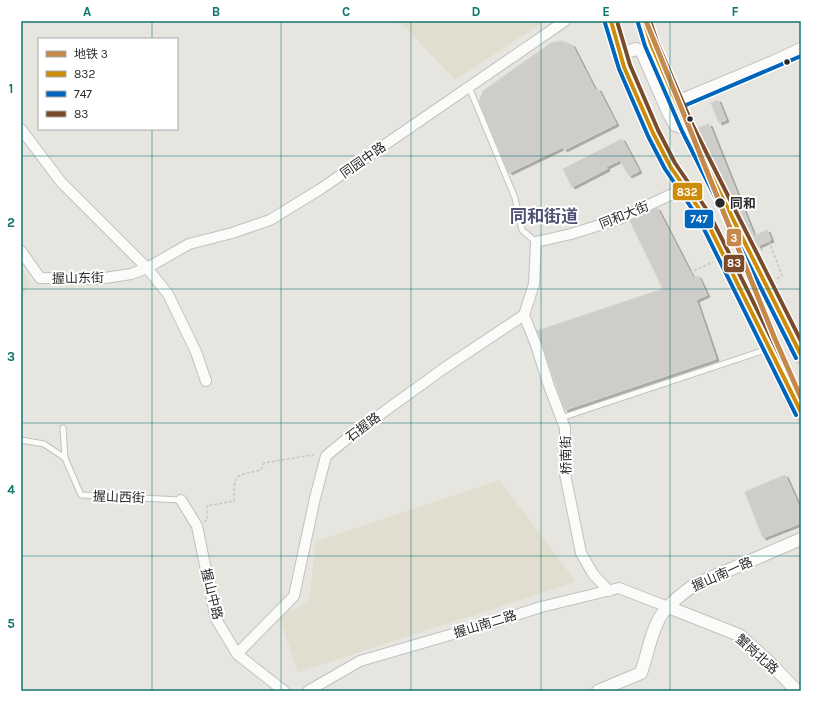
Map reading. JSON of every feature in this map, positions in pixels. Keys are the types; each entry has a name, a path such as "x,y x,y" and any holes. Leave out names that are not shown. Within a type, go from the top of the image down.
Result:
{"highway":[{"path":"644,21 651,44 688,129 801,355"},
{"path":"608,22 633,87 659,146 676,176 704,216 801,412"}],"street":[{"name":"同园中路","path":"147,268 189,244 232,233 270,220 292,207 566,21"},
{"path":"620,54 636,49 642,52 675,125 688,129"},
{"path":"677,102 801,50"},
{"path":"21,129 61,182 147,268 168,294 196,352 206,381"},
{"name":"同和大街","path":"536,242 571,234 619,219 685,188"},
{"path":"524,315 534,284 536,242"},
{"name":"握山东街","path":"21,251 40,278 98,279 130,274 147,268"},
{"name":"桥南街","path":"524,315 565,428 565,474 581,553 593,574 609,591"},
{"name":"石握路","path":"326,456 349,437 443,369 524,315"},
{"path":"237,654 294,596 315,498 326,456"},
{"name":"握山中路","path":"181,500 197,526 216,619 237,654 284,691"},
{"name":"握山南一路","path":"598,691 641,673 661,615 668,607 694,585 801,540"},
{"name":"握山南二路","path":"308,691 360,661 541,607 619,588 668,607"},
{"name":"蟹岗北路","path":"668,607 739,635 767,660 797,691"}],"lane":[{"path":"469,87 514,198 522,230 536,242"},
{"path":"561,418 769,349"},
{"name":"握山西街","path":"63,428 65,458 81,495 181,500"},
{"path":"21,440 44,444 65,458"}],"path":[{"path":"765,283 782,276 769,241"},
{"path":"694,278 692,272 724,257"},
{"path":"197,526 207,520 207,506 234,501 234,481 239,475 261,470 264,463 312,454 326,456"}],"shaded area":[{"path":"397,21 545,21 455,80 406,28"},
{"path":"21,267 31,284 21,297"},
{"path":"499,480 576,582 298,672 279,616 309,602 316,541"}],"building":[{"path":"562,41 572,45 595,90 598,89 616,124 564,150 563,147 509,173 479,102 483,91 551,43"},
{"path":"718,100 726,120 719,123 711,103"},
{"path":"709,124 754,236 767,230 771,240 758,246 759,248 698,128"},
{"path":"622,139 639,171 629,176 620,160 606,167 607,169 572,187 563,169"},
{"path":"657,208 693,278 698,276 707,295 696,300 716,359 565,410 537,331 663,289 630,221"},
{"path":"727,227 750,274 747,275"},
{"path":"785,475 801,511 801,523 763,538 745,492"}],"metro line":[{"name":"3","path":"646,21 775,339 801,398"}],"transit line":[{"name":"832","path":"611,21 624,67 653,133 670,166 704,216 801,412"},
{"name":"83","path":"617,21 630,65 658,130 675,163 709,213 801,398"},
{"name":"832","path":"644,21 651,44 688,129 801,355"},
{"name":"83","path":"650,21 657,42 693,126 801,341"},
{"name":"747","path":"605,23 619,69 648,136 665,169 699,219 796,415"},
{"name":"747","path":"638,23 645,46 682,131 796,358"},
{"name":"747","path":"679,108 801,56"}],"place":[{"name":"同和","path":"720,203"}],"district":[{"name":"同和街道","path":"544,216"}]}
